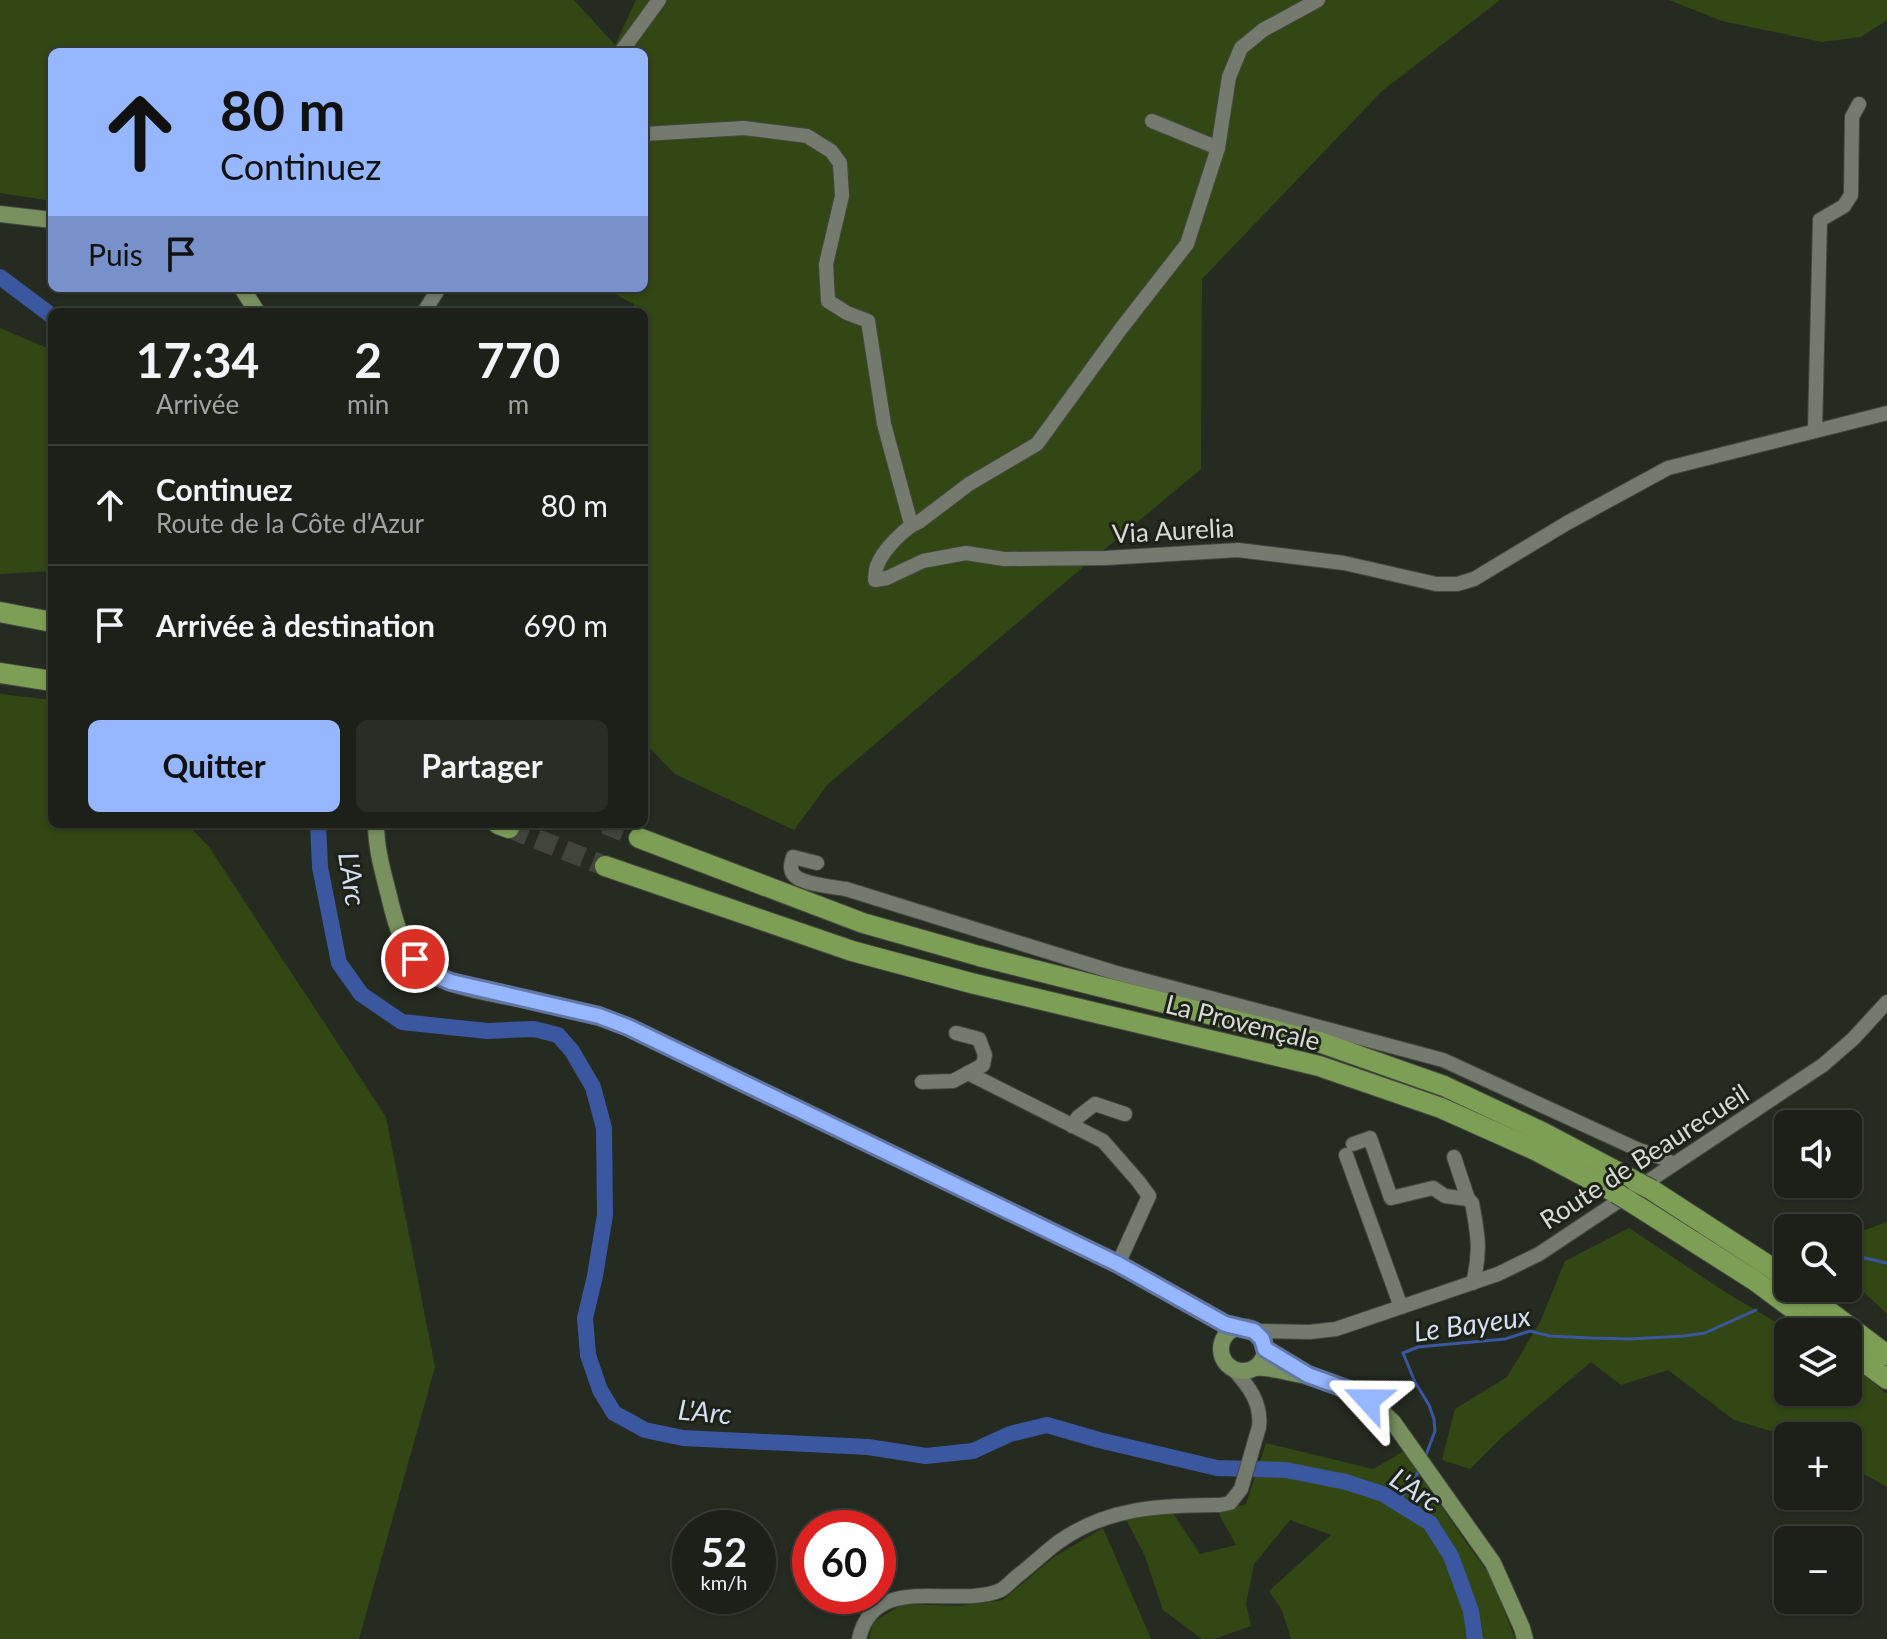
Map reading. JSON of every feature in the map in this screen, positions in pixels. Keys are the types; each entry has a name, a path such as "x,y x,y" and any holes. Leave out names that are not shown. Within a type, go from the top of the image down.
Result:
{"highway":[{"path":"0,612 48,621"},
{"path":"0,673 48,680"},
{"name":"La Provençale","path":"639,838 863,923 994,960 1319,1042 1444,1086 1644,1185 1774,1270"},
{"name":"La Provençale","path":"605,866 852,951 971,983 1319,1066 1441,1108 1535,1150 1623,1198 1754,1280 1805,1318"},
{"path":"1817,1302 1887,1355"},
{"path":"1862,1360 1887,1379"}],"main road":[{"path":"0,214 48,220"},
{"path":"376,828 378,852 402,937 415,959 439,977 467,987 599,1016 628,1027 1118,1264 1256,1338 1306,1374"},
{"path":"1173,1293 1211,1328 1221,1345 1225,1363 1246,1373 1274,1368 1306,1374 1352,1391 1368,1400 1393,1422 1493,1563 1525,1639"},
{"path":"1221,1345 1228,1334 1256,1338"},
{"path":"1246,1373 1263,1358 1256,1338"}],"street":[{"path":"624,48 659,0"},
{"path":"648,134 744,128 807,136 831,151 840,163 842,196 826,264 828,301 868,321 884,424 911,524 919,522 969,484 1037,444 1187,244 1218,148 1229,77 1241,48 1263,30 1318,0"},
{"path":"1859,104 1852,117 1851,195 1844,206 1820,220 1815,431 1887,413"},
{"path":"1152,121 1218,148"},
{"name":"Via Aurelia","path":"911,524 892,543 877,566 875,580 887,578 923,561 966,553 1004,559 1106,558 1238,550 1344,563 1436,584 1457,584 1474,579 1567,523 1668,468 1815,431"},
{"path":"817,863 793,857 792,872 795,877 809,882 846,889 1113,972 1443,1060 1673,1164"},
{"name":"Route de Beaurecueil","path":"1256,1338 1282,1332 1336,1329 1473,1283 1539,1254 1823,1065 1853,1039 1887,1002"},
{"path":"922,1082 953,1081 983,1065 985,1055 979,1039 956,1033"},
{"path":"968,1073 1103,1141 1138,1181 1149,1196 1118,1264"},
{"path":"1072,1126 1095,1104 1125,1114"},
{"path":"1401,1307 1350,1150 1370,1138 1391,1198 1433,1188 1445,1196 1468,1199"},
{"path":"1454,1157 1472,1203 1479,1240 1479,1260 1473,1283"},
{"path":"859,1639 866,1621 883,1603 906,1597 976,1596 1003,1589 1058,1542 1104,1518 1144,1508 1230,1503 1241,1489 1259,1427 1259,1408 1246,1373"}],"green space":[{"path":"0,0 574,0 615,45 636,0 1500,0 1382,91 1202,279 1201,469 828,784 794,830 675,774 648,746 648,308 634,308 634,304 612,292 648,292 648,48 48,48 48,200 0,193"},
{"path":"1669,0 1887,0 1887,20 1861,37 1822,42 1722,21"},
{"path":"0,328 48,348 48,571 0,574"},
{"path":"0,694 48,700 48,828 191,828 209,847 386,1117 435,1367 359,1639 0,1639"},
{"path":"1887,1222 1887,1314 1862,1290 1862,1231"},
{"path":"1629,1228 1774,1321 1774,1406 1862,1406 1862,1374 1868,1378 1887,1394 1887,1487 1862,1473 1862,1422 1774,1422 1774,1432 1734,1420 1668,1370 1621,1385 1591,1362 1501,1438 1470,1469 1442,1460 1455,1409 1507,1377 1541,1320 1565,1261"},
{"path":"1266,1443 1373,1469 1404,1451 1491,1576 1515,1639 1291,1639 1282,1610 1269,1591 1331,1535 1290,1520 1254,1564 1246,1604 1251,1626 1214,1639 1202,1639 1163,1610 1145,1556 1125,1517 1173,1513 1200,1554 1236,1545 1218,1512 1246,1504"},
{"path":"1103,1528 1151,1639 869,1639 873,1622 886,1614 896,1614 896,1608 903,1604 960,1606 1003,1600 1054,1557"}],"waterway":[{"name":"L'Arc","path":"0,277 48,313"},
{"name":"L'Arc","path":"318,828 320,867 339,963 361,994 402,1022 487,1031 534,1029 558,1035 572,1051 593,1087 604,1128 605,1215 585,1318 588,1355 600,1390 614,1413 645,1430 683,1438 868,1447 926,1456 973,1451 1010,1434 1047,1425 1217,1468 1286,1470 1346,1482 1383,1494 1430,1523 1451,1556 1471,1611 1475,1639"},
{"name":"Le Bayeux","path":"1862,1257 1887,1263"},
{"name":"Le Bayeux","path":"1426,1455 1435,1431 1434,1419 1403,1353 1418,1347 1505,1339 1530,1331 1550,1336 1590,1338 1684,1336 1705,1333 1756,1310"},
{"name":"Le Bayeux","path":"1397,1503 1420,1469"}],"tunnel":[{"path":"509,828 605,866"},
{"path":"615,828 639,838"}],"route":[{"path":"415,959 426,969 451,982 564,1007 628,1027 1118,1264 1225,1324 1254,1331 1262,1339 1265,1349 1306,1374 1368,1400"}]}
